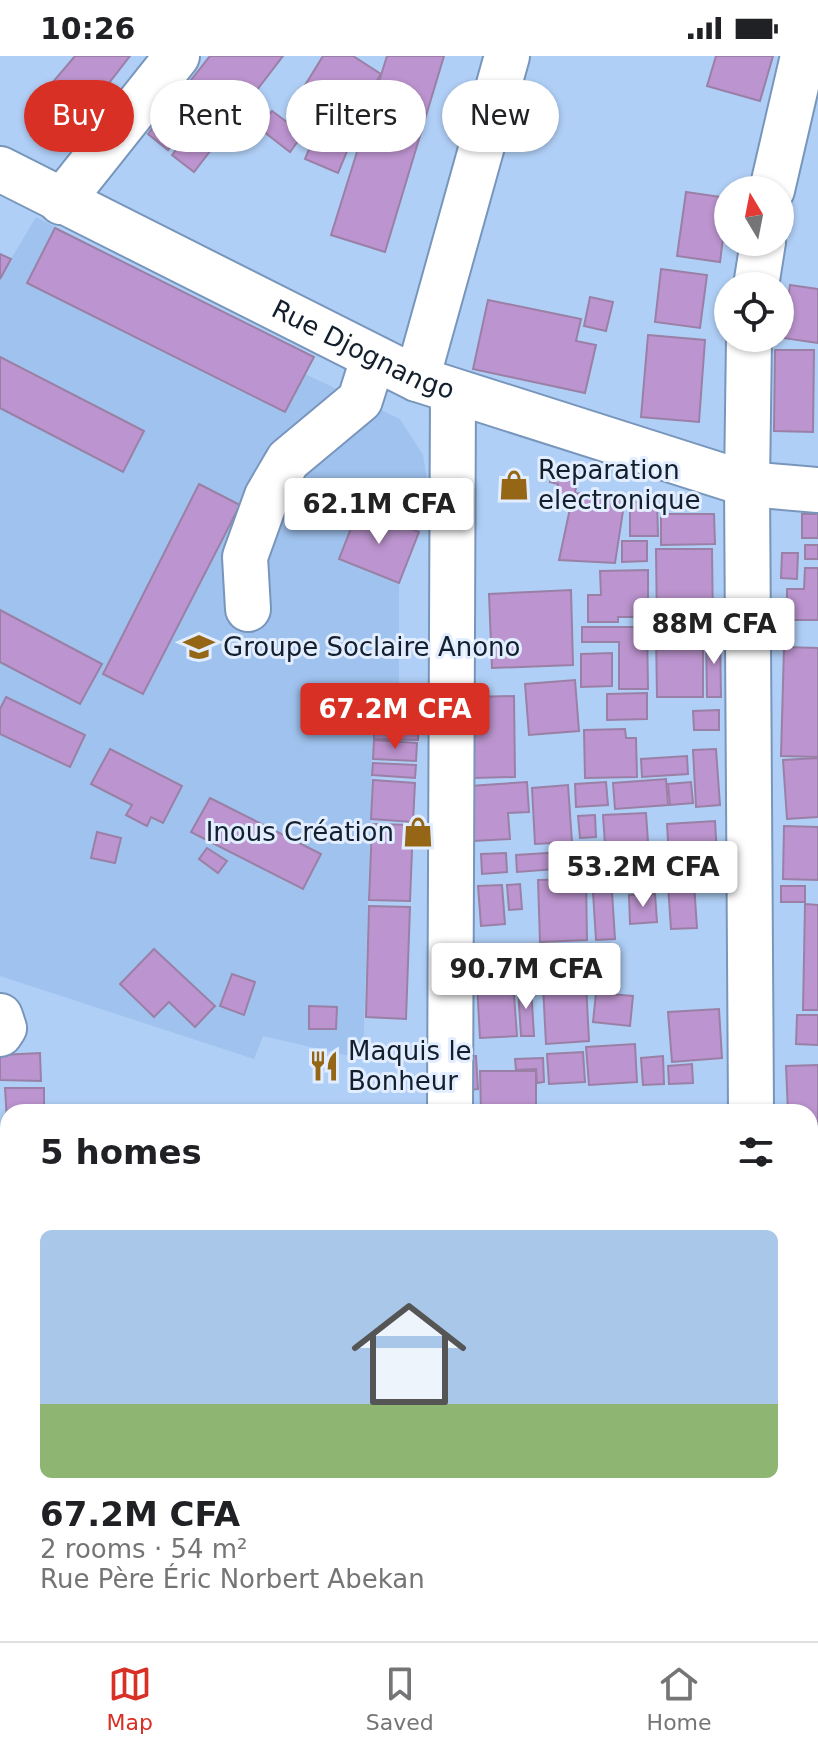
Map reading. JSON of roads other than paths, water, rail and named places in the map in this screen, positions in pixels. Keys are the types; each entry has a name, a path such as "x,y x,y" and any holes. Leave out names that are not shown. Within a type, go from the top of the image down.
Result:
{"street":[{"path":"61,202 177,56"},
{"path":"450,1104 435,386 507,56"},
{"path":"775,176 803,56"},
{"name":"Rue Djognango","path":"0,169 373,359 435,386 747,484 818,490"},
{"path":"749,352 751,1104"},
{"path":"248,609 245,557 267,496 288,460 360,400 373,359"},
{"path":"0,1016 4,1028 0,1034"}],"place":[{"name":"Reparation electronique","path":"514,485"},
{"name":"Groupe Soclaire Anono","path":"199,647"},
{"name":"Inous Création","path":"418,832"},
{"name":"Maquis le Bonheur","path":"324,1066"}]}
